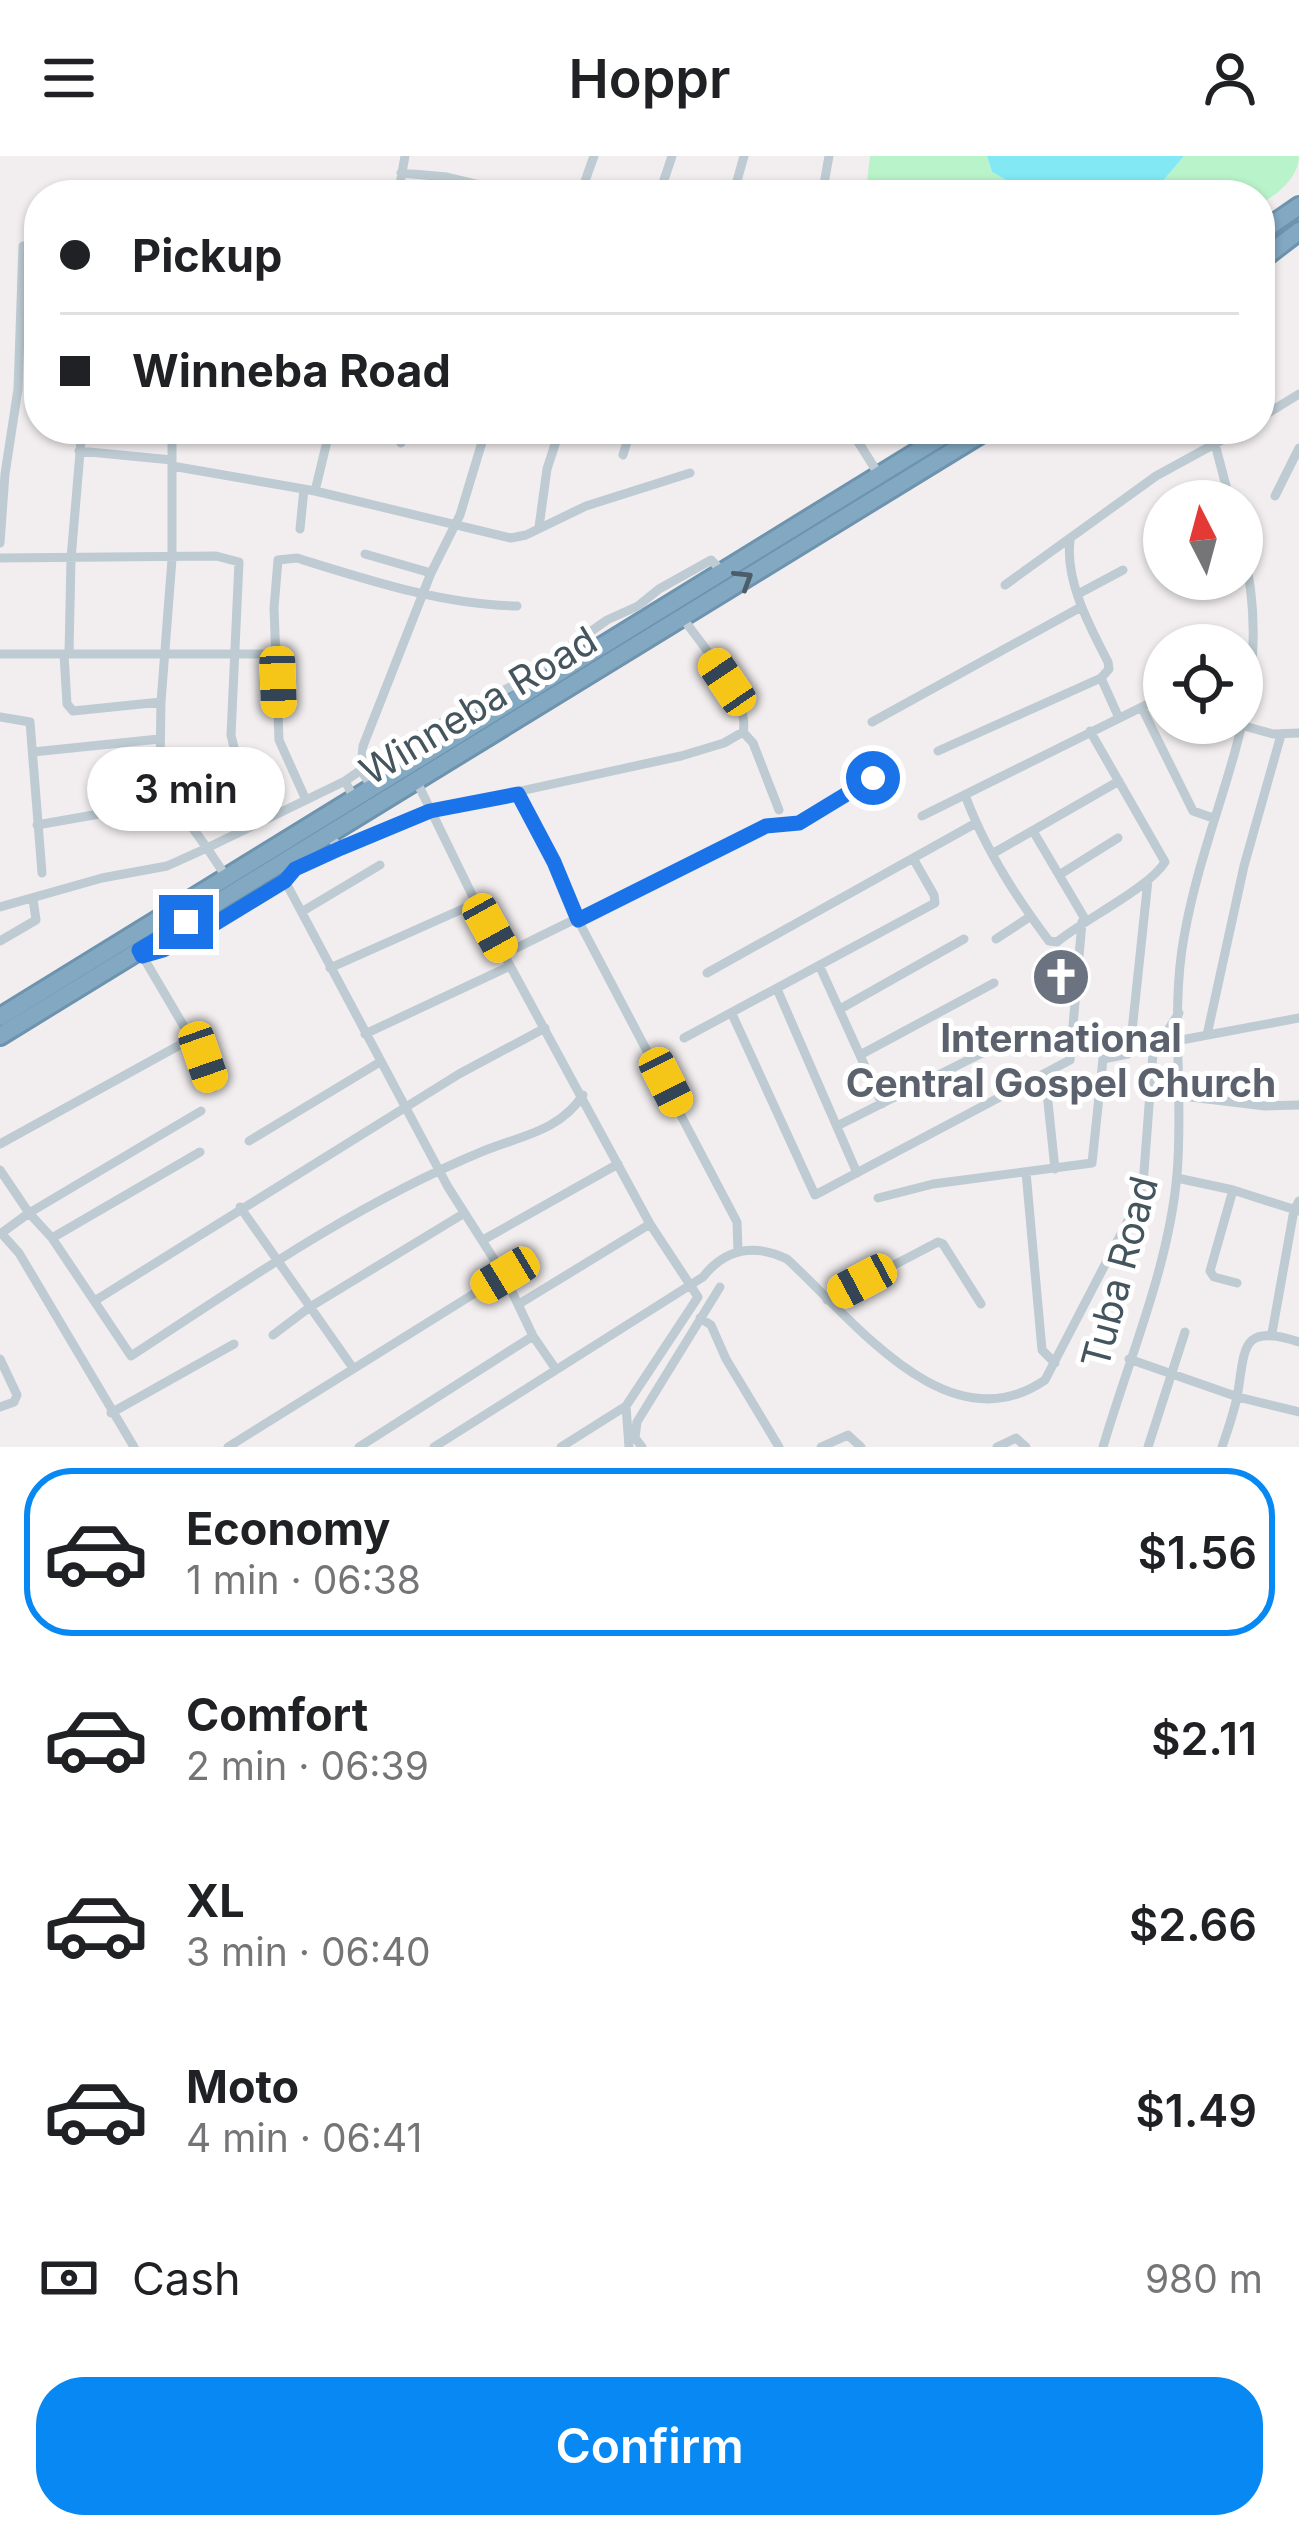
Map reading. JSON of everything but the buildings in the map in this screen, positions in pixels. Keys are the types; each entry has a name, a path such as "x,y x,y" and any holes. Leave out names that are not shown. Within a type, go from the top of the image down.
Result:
{"highway":[{"name":"Winneba Road","path":"0,1017 168,924 334,842 416,782 682,617 940,444"},
{"name":"Winneba Road","path":"0,1036 140,953 168,924 350,789 372,788 622,623 723,572 879,475 955,444"}],"street":[{"path":"400,180 405,156"},
{"path":"401,173 459,180"},
{"path":"0,543 4,474 18,389 23,246"},
{"path":"80,444 67,704 73,711 161,701"},
{"path":"172,444 172,559 160,767 173,801 227,878"},
{"path":"300,529 324,444"},
{"path":"0,905 166,866 306,800 350,789 361,770 363,746 431,573 455,526 481,444"},
{"path":"539,527 555,444"},
{"path":"623,455 626,444"},
{"path":"859,444 879,475"},
{"path":"1005,585 1156,476 1218,444"},
{"path":"1215,446 1224,480"},
{"path":"1275,496 1299,448"},
{"path":"79,451 172,463 309,490 511,538 586,506 690,473"},
{"path":"938,751 1101,678 1109,669 1081,608 1068,558 1070,541"},
{"path":"365,554 431,573"},
{"path":"0,558 216,556 239,562 231,735 239,768 263,820"},
{"path":"306,800 279,740 274,568 278,560 297,558 424,593 517,606"},
{"path":"1079,593 1123,570"},
{"path":"872,722 1081,608"},
{"path":"214,1087 198,1044 188,1036 140,953 163,950 216,923 285,881 334,842 430,811 681,756 743,732 746,718 734,694 682,617"},
{"path":"0,654 277,654"},
{"path":"1101,678 1119,718"},
{"path":"361,770 393,748 522,689"},
{"path":"922,816 1142,708 1193,811 1213,818"},
{"path":"0,717 30,722 42,873"},
{"path":"965,795 992,854 1030,916 1054,943 1148,880 1163,868 1165,859 1090,731"},
{"path":"1263,731 1299,733"},
{"path":"743,732 753,743 779,810"},
{"path":"1207,1035 1244,866 1281,735"},
{"path":"32,752 159,739"},
{"name":"Tuba Road","path":"1103,1447 1168,1235 1182,1096 1183,943 1198,865 1238,744"},
{"path":"361,770 372,788"},
{"path":"504,954 766,826 799,823 873,778"},
{"path":"992,854 1118,781"},
{"path":"416,782 650,1224 696,1292 698,1301 626,1406 629,1447"},
{"path":"518,794 578,920 737,1222 738,1251"},
{"path":"37,825 173,801"},
{"path":"707,973 976,823"},
{"path":"732,1014 815,1195 1045,1074 1071,1055 1083,921 1033,831"},
{"path":"1059,874 1118,838"},
{"path":"685,1038 935,903 914,860"},
{"path":"303,911 380,865"},
{"path":"878,1198 933,1184 1092,1163 1102,1059 1130,1050 1148,880"},
{"path":"285,881 439,1169 505,1275 533,1336 555,1369"},
{"path":"0,941 36,920 33,898"},
{"path":"330,968 476,903"},
{"path":"996,939 1030,916"},
{"path":"840,1009 964,939"},
{"path":"365,1034 510,966"},
{"path":"820,968 882,1104"},
{"path":"860,1055 994,983"},
{"path":"777,989 857,1173"},
{"path":"1009,1412 1028,1400 1055,1363 1136,1207 1143,1185 1153,1053 1180,1012"},
{"path":"1180,1040 1299,1018"},
{"path":"96,1300 459,1074 545,1028"},
{"path":"839,1126 1018,1035"},
{"path":"0,1144 182,1045 188,1036"},
{"path":"249,1141 380,1062"},
{"path":"1045,1074 1054,1168"},
{"path":"0,1170 96,1300 131,1356 278,1260 439,1169 539,1132 574,1108 583,1095"},
{"path":"1182,1096 1299,1106"},
{"path":"134,1447 20,1253 1,1233 201,1112"},
{"path":"52,1238 200,1152"},
{"path":"483,1240 619,1164"},
{"path":"1026,1172 1042,1350 1055,1363"},
{"path":"1177,1178 1297,1207 1272,1333"},
{"path":"1233,1190 1210,1270 1214,1277 1237,1283"},
{"path":"240,1208 353,1368"},
{"path":"273,1335 310,1307 464,1214"},
{"path":"519,1304 650,1224"},
{"path":"826,1300 938,1242 981,1304"},
{"path":"434,1447 738,1251 758,1250 787,1259 900,1381"},
{"path":"228,1447 505,1275"},
{"path":"642,1447 635,1438 637,1422 721,1287"},
{"path":"700,1318 711,1325 779,1447"},
{"path":"1148,1447 1186,1331"},
{"path":"1222,1447 1248,1343 1272,1333 1299,1342"},
{"path":"359,1447 533,1336"},
{"path":"111,1413 234,1344"},
{"path":"0,1359 17,1395 14,1402 0,1407"},
{"path":"1129,1359 1238,1397 1299,1412"},
{"path":"561,1447 626,1406"},
{"path":"821,1447 848,1435 861,1447"},
{"path":"997,1447 1018,1438 1026,1447"}],"green space":[{"path":"870,156 987,156 992,172 1006,180 867,180"},
{"path":"1184,156 1299,156 1296,170 1275,194 1275,180 1164,180"}],"water":[{"path":"987,156 1184,156 1164,180 1006,180 992,172"}],"place":[{"name":"International Central Gospel Church","path":"1061,977"}],"route":[{"path":"186,922 139,950 142,956 216,923 285,881 295,869 341,848 430,811 518,794 578,920 766,826 799,823 873,778"}]}
